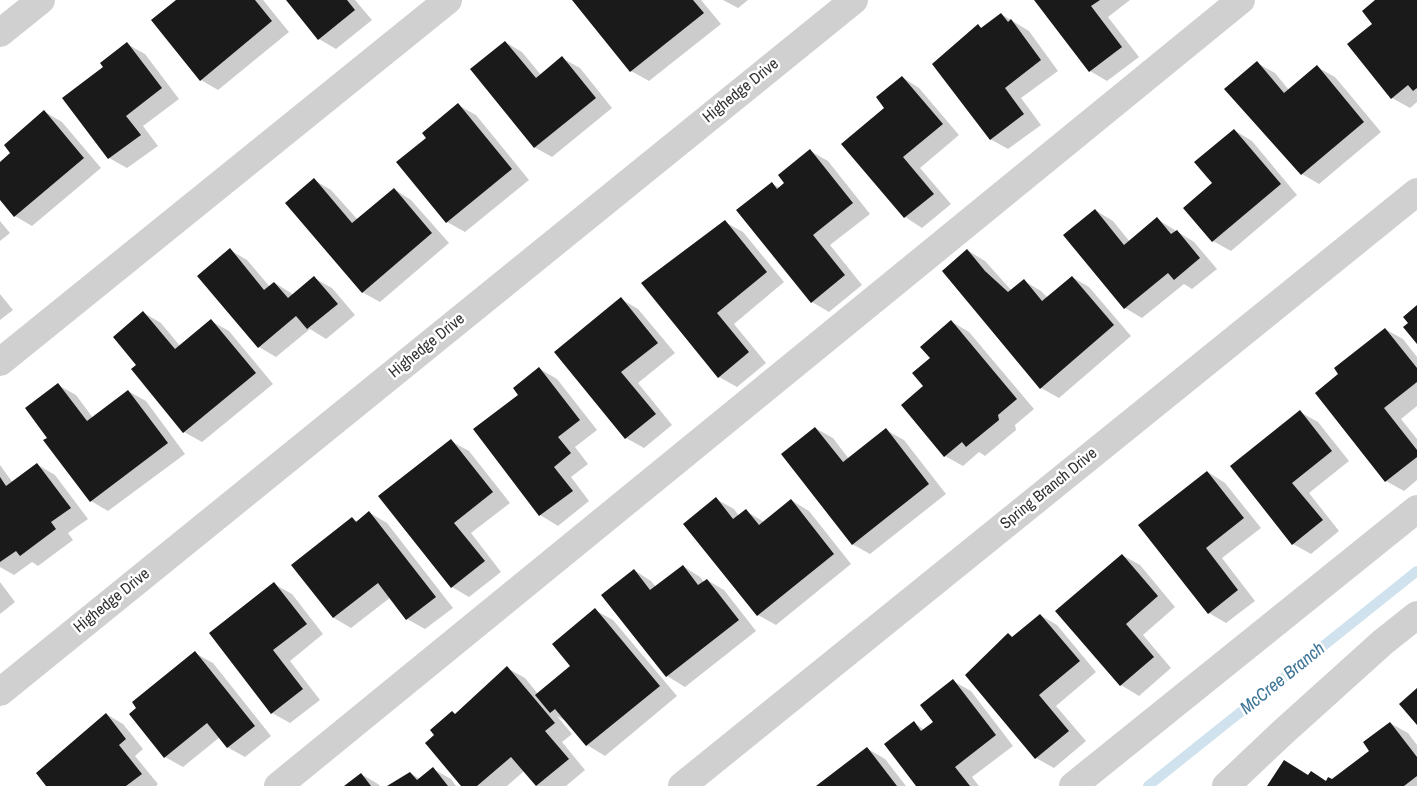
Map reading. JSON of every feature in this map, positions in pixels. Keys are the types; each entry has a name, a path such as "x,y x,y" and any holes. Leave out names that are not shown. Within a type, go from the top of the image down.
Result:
{"street":[{"path":"0,34 41,0"},
{"path":"0,362 448,0"},
{"name":"Highedge Drive","path":"0,692 854,0"},
{"path":"278,786 1241,0"},
{"name":"Spring Branch Drive","path":"682,786 1417,192"},
{"path":"1072,786 1417,509"},
{"path":"1226,786 1383,642 1417,615"}],"building":[{"path":"176,0 255,0 272,21 200,81 151,20"},
{"path":"286,0 347,0 355,10 318,40"},
{"path":"572,0 693,0 704,13 630,72"},
{"path":"1034,0 1100,0 1091,6 1122,47 1089,72"},
{"path":"1375,0 1417,0 1417,88 1413,91 1408,85 1391,99 1347,44 1372,24 1362,11"},
{"path":"1001,13 1008,22 1011,19 1041,60 1005,88 1024,114 990,140 932,64 978,24 981,28"},
{"path":"505,41 536,78 562,56 596,98 534,148 470,69"},
{"path":"127,42 162,88 126,116 141,135 108,159 62,98 103,67 100,63"},
{"path":"1257,61 1284,93 1317,65 1364,122 1301,175 1224,89"},
{"path":"902,76 943,124 903,157 934,194 904,218 841,144 884,108 876,97"},
{"path":"458,103 512,169 446,223 396,162 426,138 422,133"},
{"path":"44,110 84,158 14,217 0,200 0,162 10,153 4,145"},
{"path":"1234,129 1281,184 1212,242 1183,208 1212,183 1194,162"},
{"path":"810,149 853,203 813,235 845,275 811,303 736,210 772,182 777,189 784,183 778,175"},
{"path":"314,178 352,223 394,188 432,233 362,293 285,203"},
{"path":"1095,209 1124,245 1157,217 1171,234 1177,230 1200,258 1174,280 1168,273 1124,309 1063,235"},
{"path":"725,220 767,272 717,313 749,352 718,378 641,283"},
{"path":"230,248 264,290 274,282 288,298 314,276 338,304 307,329 296,316 258,348 197,276"},
{"path":"967,249 985,271 1008,292 1024,279 1042,301 1072,276 1114,325 1040,389 942,271"},
{"path":"621,297 658,343 621,372 656,414 625,439 554,352"},
{"path":"1417,305 1417,344 1403,327 1408,323 1403,317"},
{"path":"143,311 175,349 211,319 256,373 183,433 131,369 136,365 113,337"},
{"path":"951,320 1017,399 998,415 999,420 966,447 962,442 944,457 901,405 923,386 912,373 930,358 920,347"},
{"path":"1385,328 1417,368 1417,382 1384,408 1417,450 1417,457 1385,482 1315,393 1338,374 1334,368"},
{"path":"539,367 580,420 558,437 571,453 554,467 573,491 539,516 473,429 518,395 513,388"},
{"path":"58,383 87,421 128,390 168,443 90,502 43,440 47,438 25,408"},
{"path":"1300,410 1332,451 1292,483 1323,520 1292,545 1230,466"},
{"path":"815,427 843,462 886,428 929,484 852,545 781,454"},
{"path":"451,439 493,492 454,523 485,561 451,588 378,496"},
{"path":"37,463 71,508 51,522 56,529 20,556 16,551 0,562 0,477 6,486"},
{"path":"1207,471 1244,518 1206,548 1238,590 1208,614 1138,525"},
{"path":"716,497 733,519 746,509 759,525 791,499 834,554 757,616 683,524"},
{"path":"369,511 436,597 406,620 378,583 333,618 291,565 352,517 356,522"},
{"path":"1122,554 1158,596 1126,624 1154,657 1120,686 1055,611"},
{"path":"683,565 698,585 707,579 739,620 666,677 601,595 634,569 650,590"},
{"path":"274,582 307,624 273,650 303,689 271,714 209,633"},
{"path":"595,608 660,686 586,746 555,709 550,713 535,695 570,666 552,644"},
{"path":"1040,614 1080,661 1039,695 1069,731 1035,759 965,675 1008,633 1012,637"},
{"path":"195,651 255,726 227,748 207,723 164,758 129,714 136,708 132,702"},
{"path":"507,666 555,723 545,731 569,759 536,786 511,757 477,786 461,786 425,743 434,735 430,730 452,711 455,714"},
{"path":"953,679 996,735 955,767 970,786 916,786 884,744 914,721 921,731 933,722 920,705"},
{"path":"1417,688 1417,725 1399,704"},
{"path":"106,713 126,739 119,745 142,774 126,786 46,786 36,773"},
{"path":"1390,722 1417,757 1417,776 1404,786 1267,786 1284,760 1308,775 1311,771 1326,781 1328,777 1332,779 1369,751 1363,742"},
{"path":"867,747 897,786 816,786"},
{"path":"433,767 448,786 387,786 410,772 417,780"},
{"path":"361,773 371,786 344,786"}],"waterway":[{"name":"McCree Branch","path":"1148,786 1417,571"}]}
